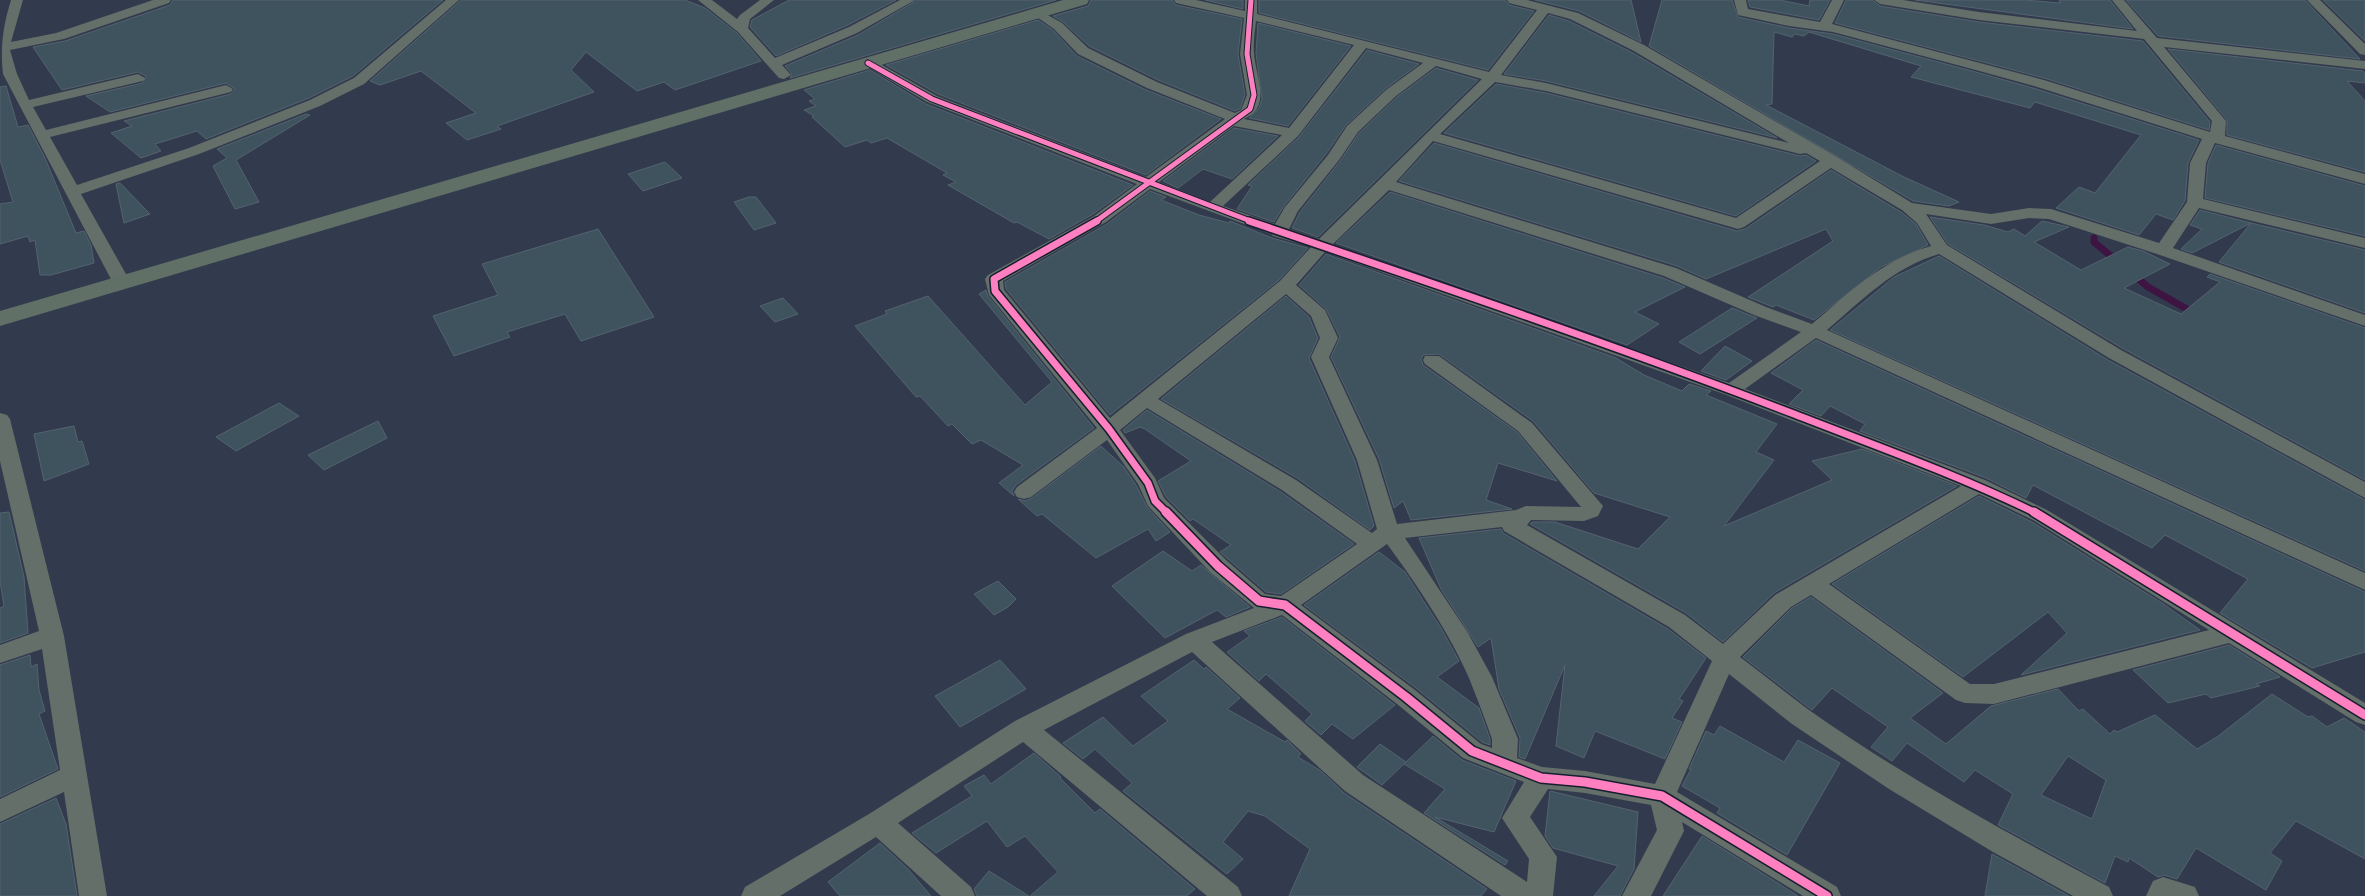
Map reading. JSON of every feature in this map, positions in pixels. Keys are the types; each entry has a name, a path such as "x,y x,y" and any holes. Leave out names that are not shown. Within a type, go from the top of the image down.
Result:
{"main road":[{"path":"0,319 119,277 779,69 1043,6 1081,0"},
{"path":"0,305 119,277 868,63 1043,6"}],"street":[{"path":"17,0 3,48 10,74 119,277"},
{"path":"3,48 59,36 165,0"},
{"path":"72,192 194,151 324,99 359,81 453,0"},
{"path":"704,0 742,29 779,69 910,0"},
{"path":"742,29 744,18 768,0"},
{"path":"1180,0 1435,61 1492,77 1546,87 1826,158"},
{"path":"1250,0 1252,18 1247,53 1253,79 1252,106 1246,113 1235,118 1100,219 994,279 995,291 1109,429 1148,483 1155,501 1218,566 1259,601 1285,605 1406,697 1472,751 1541,778 1585,782 1662,796 1827,896"},
{"path":"1513,0 1545,8 1573,8 1908,207 1923,220 1941,248 2115,354 2365,491"},
{"path":"1740,0 1742,12 1824,27 2039,83 2214,138 2365,179"},
{"path":"1824,27 1838,0"},
{"path":"1880,0 1979,16 2365,65"},
{"path":"2118,0 2219,121 2214,138 2198,163 2196,202 2163,250"},
{"path":"2313,0 2365,50"},
{"path":"1043,6 1058,26 1082,51 1152,85 1235,118 1239,123 1293,133"},
{"path":"1024,492 1109,429 1286,285 1322,245 1386,184 1430,136 1492,77 1545,8"},
{"path":"1212,208 1293,133 1362,44"},
{"path":"1279,233 1291,210 1334,157 1352,130 1391,93 1435,61"},
{"path":"868,63 932,99 1146,183 1279,233 1322,245 1731,390 1978,485 2040,515 2365,715"},
{"path":"25,105 138,78"},
{"path":"42,135 192,100 226,89"},
{"path":"1430,136 1738,224 1826,158"},
{"path":"1386,184 1670,272 1760,311 1816,331 2365,582"},
{"path":"2196,202 2365,243"},
{"path":"1908,207 1991,219 2029,213 2051,214 2163,250 2365,321"},
{"path":"1731,390 1816,331 1880,274 1917,255 1941,248"},
{"path":"1286,285 1319,314 1329,338 1320,357 1367,460 1381,538"},
{"path":"1432,360 1525,427 1592,506 1591,511 1584,514 1526,513 1512,526 1677,621 1726,657 1801,717 1898,781 2003,844 2099,896"},
{"path":"1145,399 1381,538 1409,558 1460,638 1480,677 1505,740 1504,765"},
{"path":"0,418 52,636 72,776 93,896"},
{"path":"1636,896 1671,830 1662,796 1726,657 1783,601 1978,485"},
{"path":"755,896 878,822 1024,728 1194,640 1285,605 1381,538 1521,517"},
{"path":"1811,583 1965,693 1994,694 2233,633"},
{"path":"0,654 52,636"},
{"path":"1194,640 1354,783 1524,896"},
{"path":"1024,728 1228,896"},
{"path":"0,811 72,776"},
{"path":"1540,896 1543,857 1515,818 1541,778"},
{"path":"878,822 961,896"},
{"path":"2160,896 2163,890 2185,896"}],"building":[{"path":"173,0 443,0 353,76 309,98 206,139 197,131 155,144 161,151 141,158 111,133 132,126 124,121 231,94 235,89 226,83 110,112 86,96 143,83 146,76 138,72 62,90 33,47 65,41 170,5"},
{"path":"461,0 685,0 705,8 737,33 761,61 675,90 664,82 637,91 586,52 571,70 594,92 497,126 501,129 467,140 446,123 476,113 421,71 380,85 370,81"},
{"path":"789,0 896,0 848,25 776,56 750,27 752,20"},
{"path":"917,0 1056,0 790,78 792,74 785,66 858,35"},
{"path":"1091,0 1172,0 1176,5 1242,19 1238,54 1245,95 1240,109 1235,111 1158,80 1089,46 1063,22 1053,16 1088,6"},
{"path":"1205,0 1243,0 1243,9"},
{"path":"1259,0 1505,0 1509,5 1534,11 1488,70 1259,13"},
{"path":"1535,0 1631,0 1641,42 1579,11"},
{"path":"1662,0 1732,0 1738,17 1789,28 1833,34 1972,71 2199,140 2188,163 2185,201 2173,220 2156,214 2139,235 2056,208 2079,187 2095,193 2141,135 2035,102 2030,108 1911,77 1921,66 1809,32 1804,36 1795,34 1792,37 1774,32 1772,104 1766,105 1904,177 1959,202 1949,206 1913,201 1649,46"},
{"path":"1748,0 1780,0 1809,6 1810,0 1830,0 1819,20 1750,7"},
{"path":"1846,0 1872,0 1880,6 1979,22 2143,41 2210,122 2209,130 2044,78 1835,23"},
{"path":"1915,0 2025,0 2060,3 2059,0 2110,0 2133,29"},
{"path":"2126,0 2305,0 2360,59 2158,36"},
{"path":"2323,0 2365,0 2365,41"},
{"path":"1549,15 1569,21 1633,53 1777,138 1546,81 1504,74"},
{"path":"1038,20 1053,30 1077,56 1146,90 1221,119 1146,175 938,94 886,65"},
{"path":"1258,23 1351,46 1288,126 1249,118 1259,108 1262,99 1256,53"},
{"path":"2168,49 2363,71 2365,73 2365,83 2347,81 2365,101 2365,172 2227,135 2227,120"},
{"path":"1367,50 1419,64 1385,89 1346,125 1326,154 1284,206 1274,222 1237,209 1252,186 1248,185 1299,137"},
{"path":"1436,68 1478,80 1318,237 1292,228 1300,212 1340,161 1359,133 1397,97"},
{"path":"870,70 926,104 1133,185 1093,214 1049,239 1017,222 1014,223 948,185 956,182 943,175 947,173 887,138 871,143 867,140 845,147 812,117 814,116 804,110 816,106 809,101 815,99 804,90"},
{"path":"1496,84 1546,93 1800,156 1806,155 1816,161 1736,216 1444,133"},
{"path":"6,86 18,127 28,125 45,158 76,233 84,231 91,245 94,263 51,275 40,275 35,240 30,242 28,236 0,244 0,204 13,202 0,160 0,87"},
{"path":"306,114 310,115 236,160 259,202 235,209 213,166 227,158 217,149"},
{"path":"1234,128 1278,136 1232,179 1203,169 1178,188 1163,181"},
{"path":"1434,143 1737,231 1745,229 1831,170 1901,212 1916,224 1928,245 1881,267 1814,320 1776,305 1773,307 1748,297 1833,241 1826,229 1706,279 1677,266 1399,181"},
{"path":"2216,145 2365,186 2365,236 2205,198 2208,163"},
{"path":"665,162 682,178 643,191 628,174"},
{"path":"120,183 150,214 124,223 116,184"},
{"path":"1150,191 1166,197 1161,200 1199,215 1229,223 1230,221 1272,238 1308,248 1279,280 1110,415 1006,289 1005,282 1107,224"},
{"path":"1390,192 1663,278 1685,287 1635,312 1659,324 1627,345 1336,243"},
{"path":"749,197 756,197 776,223 754,230 734,202"},
{"path":"2200,210 2251,223 2192,253 2181,249 2202,229 2190,225"},
{"path":"1930,217 1984,225 2008,232 2014,229 2025,236 2042,221 2069,227 2034,242 2081,270 2128,247 2143,251 2170,264 2124,288 2181,314 2220,282 2207,277 2210,274 2365,328 2365,480 2122,348 1948,244"},
{"path":"2251,223 2365,250 2365,313 2219,262"},
{"path":"598,229 654,317 581,341 565,314 507,332 510,337 454,356 433,316 498,295 482,264"},
{"path":"1326,254 1616,358 1644,375 1682,391 1689,384 1711,391 1706,395 1777,424 1756,452 1774,460 1724,526 1832,480 1812,461 1862,449 1957,486 1774,593 1723,642 1686,613 1530,524 1532,522 1555,522 1638,549 1670,517 1594,493 1533,421 1439,354 1423,355 1421,359 1423,365 1517,432 1557,481 1498,463 1486,500 1512,509 1411,520 1403,501 1394,508 1379,459 1331,357 1340,337 1326,309 1299,285"},
{"path":"1939,256 2108,360 2365,500 2365,571 1830,330 1894,277"},
{"path":"986,290 988,296 1094,428 1016,485 1012,491 1014,496 999,483 1023,465 981,440 972,444 952,424 948,426 920,396 916,397 855,326 887,314 885,311 928,296 1025,405 1052,382 979,294"},
{"path":"1286,296 1309,317 1318,338 1309,358 1355,461 1374,526 1370,530 1297,478 1161,399"},
{"path":"783,298 798,314 775,322 760,306"},
{"path":"1732,308 1757,318 1700,354 1679,342"},
{"path":"1816,340 2365,592 2365,652 2312,668 2220,613 2248,579 2165,535 2152,548 2033,485 2026,498 1986,478 1860,431 1865,424 1830,406 1821,416 1789,404 1803,390 1771,373"},
{"path":"1725,346 1752,361 1726,380 1701,371"},
{"path":"279,403 299,416 236,451 216,437"},
{"path":"1147,410 1281,492 1354,544 1281,594 1266,592 1220,552 1231,545 1193,519 1190,521 1166,497 1158,481 1191,461 1145,429 1140,427 1125,433 1123,430"},
{"path":"378,421 387,438 324,470 308,455"},
{"path":"74,426 78,442 82,441 89,464 44,481 34,434"},
{"path":"1101,446 1124,467 1147,507 1170,532 1156,541 1148,529 1096,558 1042,514 1037,516 1018,499 1025,501 1032,498"},
{"path":"1979,496 2032,522 2162,603 2200,630 2021,675 2067,633 2048,612 1963,677 1832,584"},
{"path":"9,512 24,577 28,633 0,643 0,608 4,606 0,581 0,513"},
{"path":"1501,529 1503,533 1668,629 1706,658 1679,699 1683,701 1672,718 1682,722 1665,759 1595,731 1584,758 1556,746 1565,665 1525,759 1519,757 1520,738 1499,689 1491,638 1478,647 1441,589 1419,538"},
{"path":"1163,551 1192,571 1201,565 1250,607 1226,617 1217,610 1165,638 1112,586"},
{"path":"1379,552 1405,572 1441,628 1459,661 1437,677 1479,708 1490,739 1490,745 1482,742 1416,688 1304,605"},
{"path":"998,581 1016,599 1008,607 994,615 974,594"},
{"path":"1811,597 1943,693 1910,718 1946,744 1991,706 2058,689 2079,711 2083,709 2110,734 2114,730 2117,732 2155,715 2197,749 2217,737 2272,694 2308,717 2312,716 2327,727 2344,718 2365,732 2365,859 2296,821 2270,853 2282,861 2266,890 2196,848 2177,879 2164,875 2158,877 2129,858 2128,862 2115,856 2105,883 1998,825 2013,794 1975,770 1964,782 1907,743 1892,761 1871,747 1888,727 1832,688 1812,710 1743,657 1792,608","holes":["2068,756 2106,780 2092,819 2041,795"]},
{"path":"1282,617 1395,705 1353,739 1332,724 1321,735 1305,721 1312,714 1266,674 1259,681 1227,652 1250,636 1244,631"},
{"path":"2229,645 2280,677 2256,684 2260,686 2211,698 2206,694 2168,703 2133,670"},
{"path":"30,655 31,667 37,664 39,690 45,711 39,714 58,769 0,797 0,665"},
{"path":"1000,660 1026,689 960,727 935,696"},
{"path":"1194,660 1204,669 1206,667 1240,698 1227,709 1285,742 1287,740 1301,754 1298,757 1321,771 1344,793 1487,889 1481,896 1289,896 1310,849 1265,816 1248,811 1223,842 1243,859 1227,874 1123,791 1132,783 1095,749 1083,759 1063,743 1103,717 1133,746 1168,721 1141,696"},
{"path":"1720,726 1784,762 1798,740 1840,763 1787,855 1717,813 1720,808 1682,786 1706,731 1714,735"},
{"path":"1433,736 1462,760 1516,781 1494,832 1435,817 1508,861 1505,865 1424,813 1445,789 1404,764"},
{"path":"1380,744 1406,762 1382,785 1357,767"},
{"path":"1034,753 1061,777 1095,813 1100,809 1195,889 1187,896 1030,896 1058,872 1025,836 1007,847 987,821 936,853 912,833 972,796 964,786 984,775 991,784"},
{"path":"1550,791 1638,812 1634,869 1620,896 1594,896 1618,866 1553,848 1545,836"},
{"path":"56,798 66,824 77,896 0,896 0,824"},
{"path":"1702,836 1773,880 1798,896 1663,896"},
{"path":"880,843 909,870 931,896 840,896 828,882"},
{"path":"1992,854 2069,896 1985,896"},
{"path":"989,871 1029,896 977,896 974,889"}],"waterway":[{"path":"2094,238 2094,242 2118,262"},
{"path":"2133,274 2148,287 2194,313"}],"cycle path":[{"path":"1251,0 1247,54 1254,95 1248,111 1235,118 1100,219 994,279 995,291 1109,429 1148,483 1155,501 1218,566 1259,601 1285,605 1406,697 1472,751 1541,778 1585,782 1662,796 1827,896"},
{"path":"868,63 932,99 1212,208 1498,306 1731,390 1978,485 2040,515 2365,715"}]}
